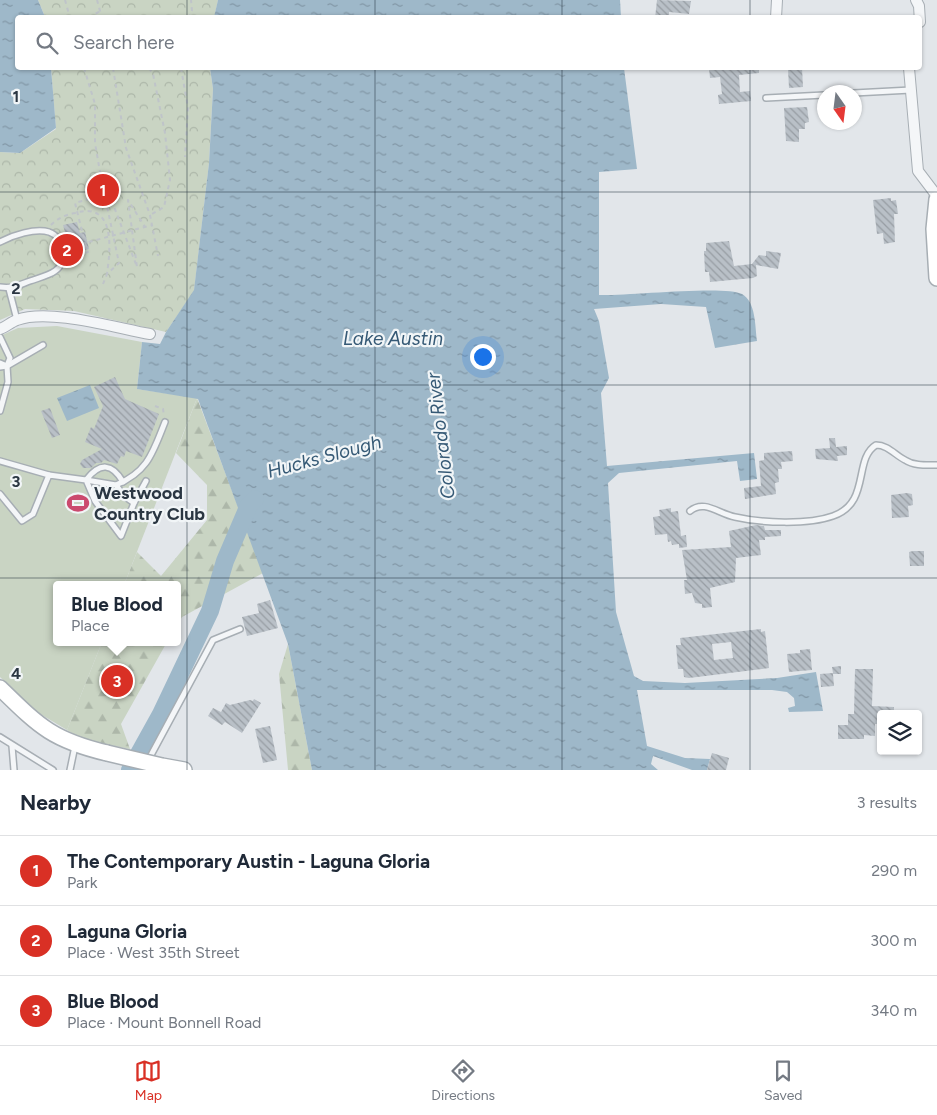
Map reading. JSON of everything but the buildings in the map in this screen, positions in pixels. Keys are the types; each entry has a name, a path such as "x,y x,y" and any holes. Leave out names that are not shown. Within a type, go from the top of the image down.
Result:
{"street":[{"path":"776,15 777,0"},
{"path":"916,0 919,6 920,15"},
{"path":"909,70 918,171 937,197 934,229 937,278"},
{"path":"0,330 17,320 33,317 70,319 150,334"},
{"path":"0,688 51,734 76,745 184,770"}],"lane":[{"path":"862,93 911,90"},
{"path":"766,98 817,95"},
{"path":"0,242 26,233 47,232 53,234 60,242 63,258 55,271 9,289 0,287"},
{"path":"9,289 17,320"},
{"path":"0,338 10,358 7,366 8,382 0,411"},
{"path":"0,367 7,366 43,345"},
{"path":"0,363 7,366"},
{"path":"0,461 49,475 116,485 123,482 149,461 165,422"},
{"path":"690,512 697,505 703,505 734,517 764,521 822,519 836,516 852,504 869,454 876,445 883,445 906,461 920,465 937,465"},
{"path":"86,480 92,472 100,467 110,468 117,472 123,482"},
{"path":"0,494 22,521 33,514 49,475"},
{"path":"86,480 95,501 121,536 134,503 146,481"},
{"path":"116,485 134,503"},
{"path":"142,770 213,640 240,629"},
{"path":"0,737 53,770"},
{"path":"70,770 76,745"},
{"path":"12,746 14,770"}],"path":[{"path":"65,0 69,15"},
{"path":"97,0 101,15"},
{"path":"190,15 192,11 191,0"},
{"path":"94,15 100,11"},
{"path":"63,258 88,252 75,203 104,195 95,143 95,104 85,70"},
{"path":"113,70 126,148 150,215 158,256"},
{"path":"150,70 153,74 165,133 170,180 164,207 150,215"},
{"path":"181,70 188,108 186,157"},
{"path":"107,274 119,263 107,206 113,204 136,267 128,200 145,227"},
{"path":"47,232 59,218 77,212 93,210 100,214 108,236 111,252 103,284"},
{"path":"85,243 152,225"},
{"path":"155,406 163,410 164,416"}],"green space":[{"path":"38,0 218,0 215,15 44,15"},
{"path":"51,70 210,70 213,89 209,163 194,291 166,332 74,311 25,309 0,320 0,152 20,153 56,129"},
{"name":"Westwood Country Club","path":"57,326 142,342 137,389 197,398 126,581 53,581 53,646 100,646 67,730 37,712 0,677 0,336 18,328"},
{"path":"197,398 263,573 181,619 181,581 126,581 137,552 161,576 207,520 207,485 176,453"},
{"path":"288,644 312,770 288,770 279,674"},
{"path":"100,646 165,646 121,724 130,749 81,739 67,730"}],"water":[{"path":"0,0 38,0 44,15 15,15 15,70 51,70 56,128 20,153 0,152"},
{"path":"218,0 620,0 621,15 214,15"},
{"name":"Lake Austin","path":"210,70 624,70 637,169 599,172 599,295 717,290 742,294 747,298 752,308 757,341 715,348 706,307 661,304 594,309 599,321 609,378 601,393 607,466 754,453 757,479 740,481 737,461 619,473 608,483 616,612 634,676 643,681 685,683 777,678 816,672 823,711 789,712 788,708 795,706 794,698 787,692 772,690 637,690 647,746 685,758 710,759 707,770 692,770 653,756 651,764 658,770 312,770 288,644 198,399 137,389 142,342 160,344 194,290 209,163 213,89"},
{"path":"90,385 99,408 67,421 57,398"}],"waterway":[{"name":"Hucks Slough","path":"130,770 161,714 210,611 225,561 249,505 255,499"}],"place":[{"name":"The Contemporary Austin - Laguna Gloria","path":"103,190"},
{"name":"Laguna Gloria","path":"67,250"},
{"name":"Westwood Country Club","path":"78,503"},
{"name":"Blue Blood","path":"117,681"}],"water label":[{"name":"Colorado River","path":"440,436"}]}
